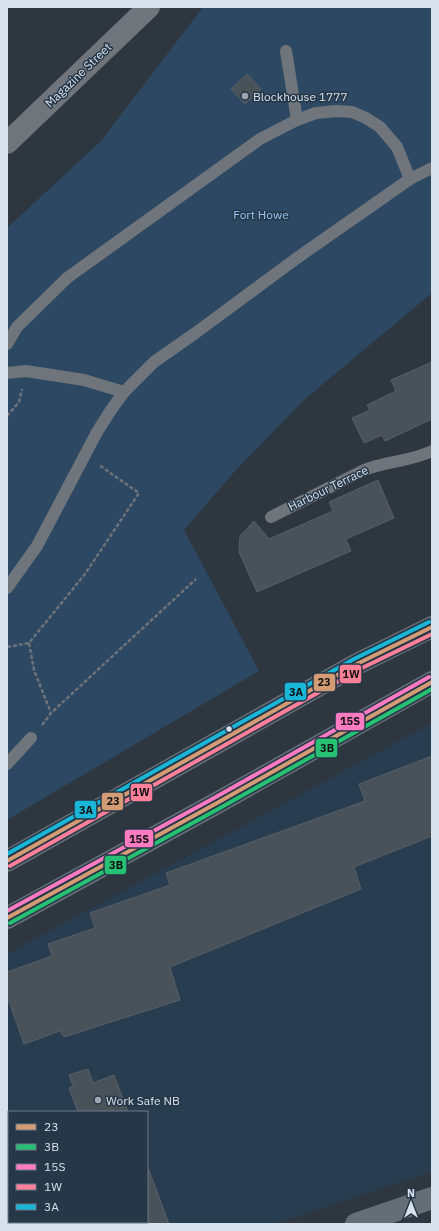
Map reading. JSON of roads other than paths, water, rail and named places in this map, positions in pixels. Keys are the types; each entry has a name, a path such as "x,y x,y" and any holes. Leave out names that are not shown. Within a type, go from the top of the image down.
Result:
{"main road":[{"path":"7,861 356,664 432,619"},
{"path":"356,664 432,626"},
{"path":"7,918 217,804 432,682"},
{"path":"356,1224 432,1198"}],"street":[{"name":"Magazine Street","path":"7,143 149,7"}],"lane":[{"path":"286,51 297,120"},
{"path":"7,344 17,327 67,278 260,139 297,120 316,113 336,111 352,112 366,118 380,127 397,147 410,179"},
{"path":"7,588 38,546 97,432 124,392 154,362 297,258 410,179 432,168"},
{"path":"7,373 26,371 84,380 124,392"},
{"name":"Harbour Terrace","path":"271,517 365,469 414,458 432,451"},
{"path":"7,764 31,738"}],"place":[{"name":"Blockhouse 1777","path":"245,96"},
{"name":"Work Safe NB","path":"98,1100"}],"park label":[{"name":"Fort Howe","path":"261,214"}]}
